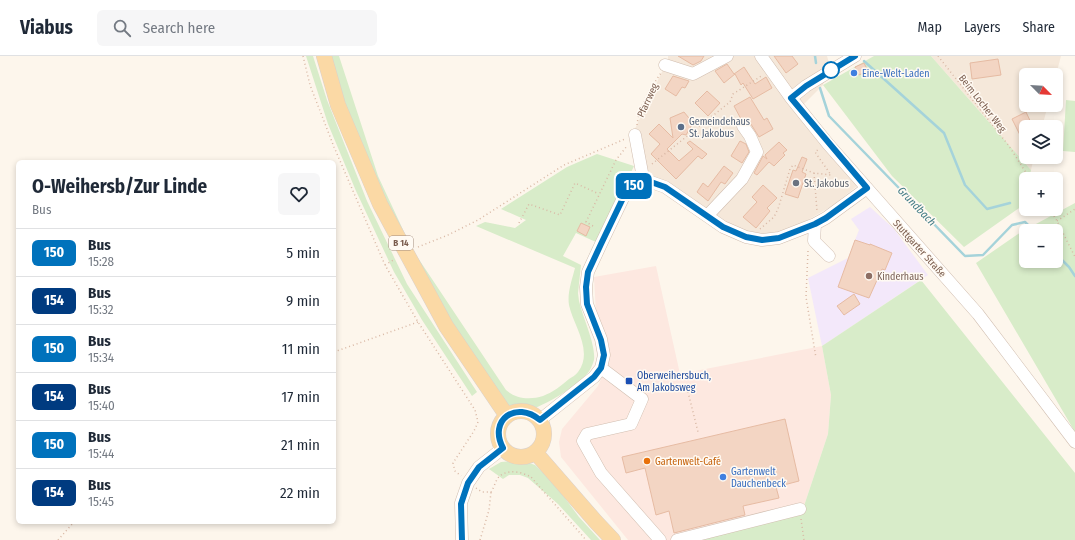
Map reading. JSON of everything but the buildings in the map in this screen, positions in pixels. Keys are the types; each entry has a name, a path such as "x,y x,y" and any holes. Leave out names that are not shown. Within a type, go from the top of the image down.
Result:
{"main road":[{"name":"B 14","path":"324,56 338,105 380,204 446,326 507,416"},
{"path":"525,411 533,414 540,420 544,434 543,441 535,452 527,456 518,457 509,454 503,448 499,441 498,434 499,427 507,416 516,412 525,411"},
{"path":"535,452 613,540"}],"street":[{"path":"665,65 693,74 727,56"},
{"name":"Stuttgarter Straße","path":"761,56 791,98 828,144 978,314 1075,442"},
{"path":"791,98 806,86 855,56"},
{"path":"707,216 742,179 757,152 750,136 743,126"},
{"path":"635,135 643,177 651,182 665,187 723,227 746,237 762,240 779,238 814,225 867,188"},
{"path":"540,420 594,377 601,368 604,355 601,340 587,304 586,287 588,272 625,194 643,177"},
{"path":"814,225 814,241 829,256"},
{"path":"601,368 642,399 631,424 587,434 583,441 601,473 660,540"},
{"path":"462,540 461,504 468,483 479,467 503,448"},
{"path":"677,540 800,509"}],"path":[{"path":"303,56 310,85 334,146 385,265 418,322 475,410 478,422 474,431 453,463 455,471 468,483 482,492 492,492"},
{"path":"938,56 1009,146 1026,172"},
{"name":"Pfarrweg","path":"635,135 638,116 649,91 665,65"},
{"path":"643,177 730,102 733,94 772,70"},
{"path":"593,226 586,222 616,160 635,135"},
{"path":"418,247 448,235 478,220 564,165 635,135"},
{"path":"746,237 774,217 778,210 790,169 793,165 814,173 831,175 815,152 828,144"},
{"path":"814,173 814,225 809,237 806,297 816,358"},
{"path":"519,223 529,204 560,215 575,183 599,194"},
{"path":"1057,221 1075,209"},
{"path":"1054,216 1075,257"},
{"path":"385,265 395,260"},
{"path":"336,351 418,322"},
{"path":"687,388 698,432"},
{"path":"480,540 489,510 492,492 498,477 506,472 523,472 531,477 586,540"},
{"path":"800,509 804,540"},
{"path":"58,540 72,524"}],"shaded area":[{"path":"668,56 827,56 829,63 823,85 796,112 811,133 857,186 832,206 799,225 772,235 749,235 649,181 633,133 668,59"},
{"path":"931,56 1061,56 1058,68 1019,68 1019,112 1046,112 1044,120 1019,120 1019,156"},
{"path":"1026,164 1032,164 1031,170"},
{"name":"Kinderhaus","path":"870,207 894,229 928,275 822,346 808,278 848,258 859,230 851,219"},
{"path":"656,266 680,374 822,346 831,395 828,434 801,515 692,540 628,540 561,457 559,442 562,429 598,386 608,363 608,340 596,314 594,277"}],"green space":[{"path":"306,56 313,56 327,100 367,201 407,284 477,392 472,396 422,320 394,272 356,191 328,124"},
{"path":"330,56 339,56 378,176 412,249 506,390 519,397 528,398 543,396 557,389 578,372 582,364 584,355 583,347 569,305 570,286 575,268 476,226 485,222 515,228 526,220 501,209 567,167 597,154 634,166 598,243 576,233 563,256 581,265 578,293 579,301 594,354 594,360 589,372 572,387 547,403 531,409 520,410 505,403 455,334 378,196 335,76"},
{"path":"874,56 931,56 1019,156 1019,164 1026,164 1031,170 1031,172 1019,172 1019,208 964,247 892,176 823,85"},
{"path":"1066,100 1075,101 1075,152 1063,151"},
{"path":"1075,203 1075,432 976,263 1019,233 1019,268 1063,268 1063,224 1036,224 1051,216 1063,216 1063,209"},
{"path":"921,280 1075,473 1075,540 692,540 801,515 828,434 831,395 822,346"},
{"path":"523,461 535,465 553,482 579,517 600,540 591,540 558,504 528,478 520,475 509,475 503,479 489,469 501,462"}],"waterway":[{"name":"Grundbach","path":"815,56 816,63"},
{"path":"864,61 944,133 965,185 987,209 1010,203"},
{"name":"Grundbach","path":"820,88 829,116 965,256 983,255 1012,225 1025,222 1027,224"},
{"name":"Grundbach","path":"1063,261 1075,276"}],"bus line":[{"name":"150","path":"462,540 461,504 468,483 479,467 503,448 499,441 498,434 502,421 507,416 516,412 525,411 533,414 540,420 594,377 601,368 604,355 601,340 587,304 586,287 588,272 625,194 633,187 651,182 665,187 723,227 746,237 762,240 779,238 815,224 826,218 867,188 828,144 791,98 806,86 855,56"}],"place":[{"name":"Eine-Welt-Laden","path":"854,73"},
{"name":"Gemeindehaus St. Jakobus","path":"681,127"},
{"name":"St. Jakobus","path":"796,183"},
{"name":"Kinderhaus","path":"869,276"},
{"name":"Oberweihersbuch, Am Jakobsweg","path":"629,381"},
{"name":"Gartenwelt-Café","path":"647,461"},
{"name":"Gartenwelt Dauchenbeck","path":"723,477"}]}
